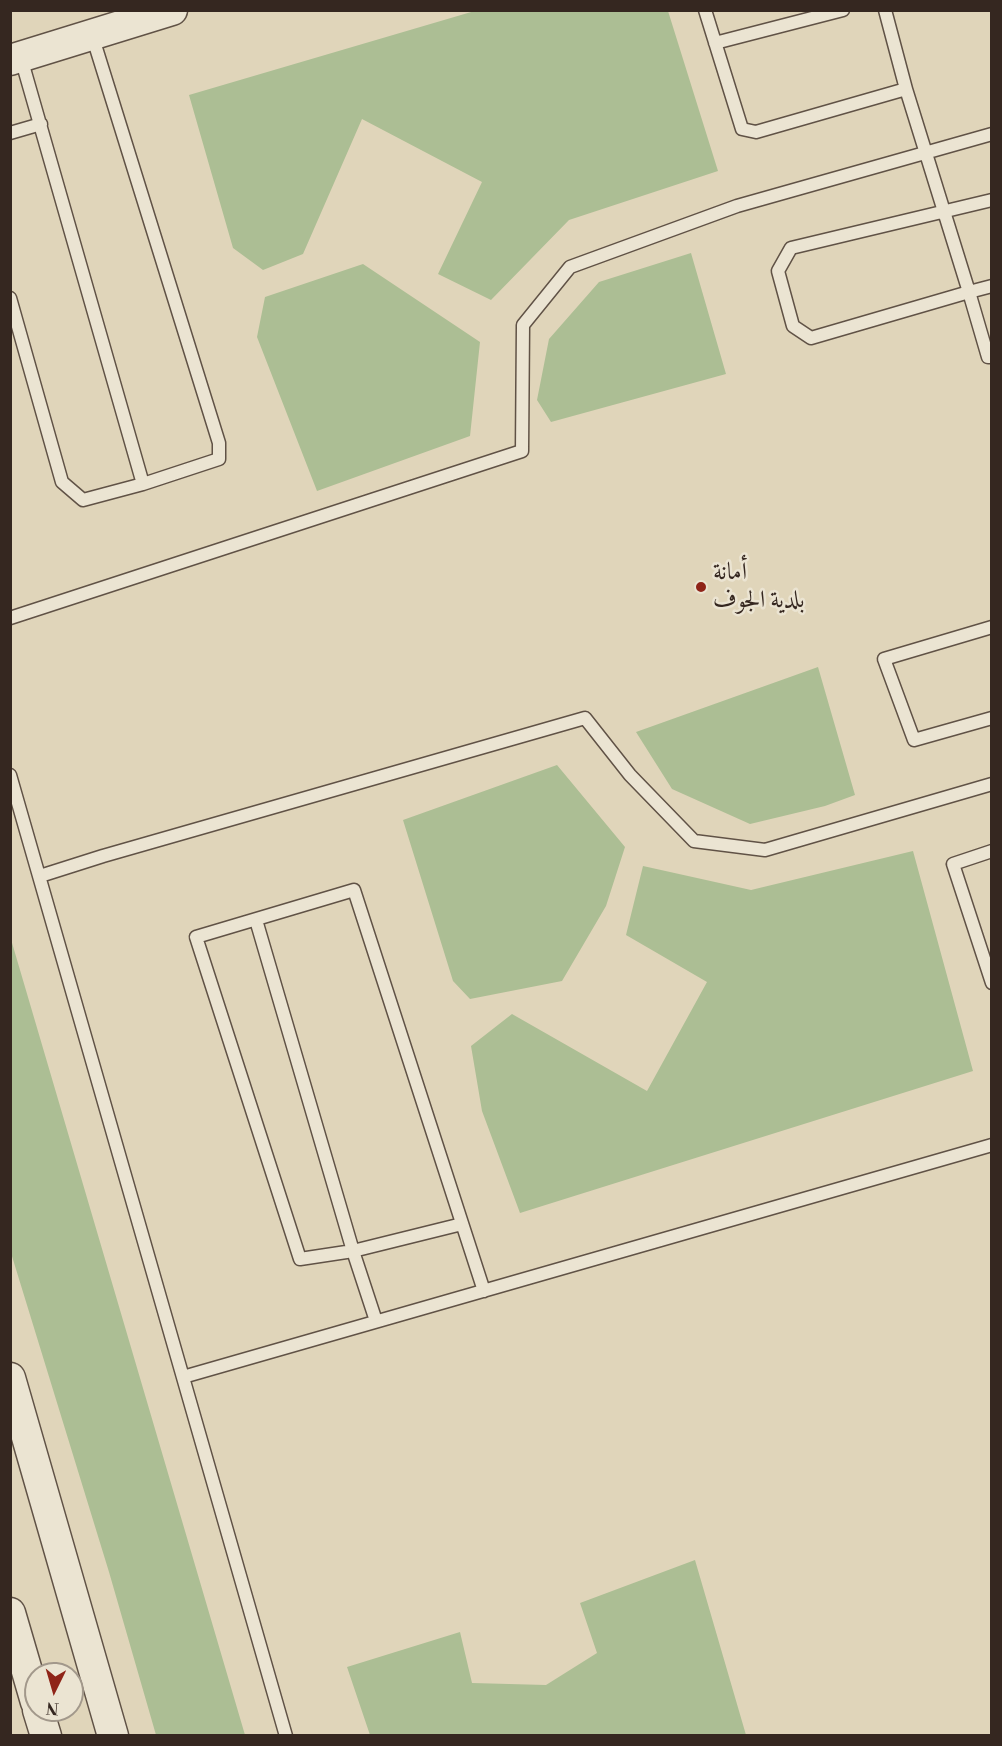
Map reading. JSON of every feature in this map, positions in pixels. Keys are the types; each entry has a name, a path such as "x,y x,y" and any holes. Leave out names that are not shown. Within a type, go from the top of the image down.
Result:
{"street":[{"path":"16,58 172,10"},
{"path":"10,1378 113,1736"},
{"path":"10,1613 24,1662"}],"lane":[{"path":"705,10 742,129 756,132 906,89"},
{"path":"715,43 843,10"},
{"path":"885,10 906,89 988,357 992,357"},
{"path":"10,298 62,482 83,500 143,484 219,459 219,443 92,35"},
{"path":"16,58 41,124 143,484"},
{"path":"10,133 41,124"},
{"path":"10,618 522,451 523,325 570,267 737,206 992,134"},
{"path":"992,200 791,248 778,271 793,326 812,338 992,286"},
{"path":"992,627 884,659 914,740 992,718"},
{"path":"40,876 585,717 630,775 694,841 765,850 992,784"},
{"path":"10,775 286,1736"},
{"path":"992,851 953,864 986,946 992,983"},
{"path":"462,1224 352,1251 300,1259 196,937 354,890 484,1291"},
{"path":"256,920 352,1251 376,1321"},
{"path":"183,1377 992,1145"}],"green space":[{"path":"478,10 668,11 718,171 569,220 491,300 438,274 482,182 362,119 303,254 263,270 233,248 189,95"},
{"path":"691,253 726,374 551,422 537,400 549,339 599,282"},
{"path":"363,264 480,342 470,436 317,491 257,337 265,297"},
{"path":"818,667 855,795 825,806 750,824 672,789 636,732"},
{"path":"557,765 625,847 606,906 562,981 470,999 453,981 403,820"},
{"path":"913,851 973,1071 520,1213 482,1111 471,1046 512,1014 647,1091 707,982 626,935 643,866 751,890"},
{"path":"10,936 245,1735 156,1735 109,1572 11,1253"},
{"path":"695,1560 746,1735 370,1735 347,1667 460,1632 472,1683 546,1685 597,1653 580,1603"}],"place":[{"name":"أمانة بلدية الجوف","path":"701,587"}]}
